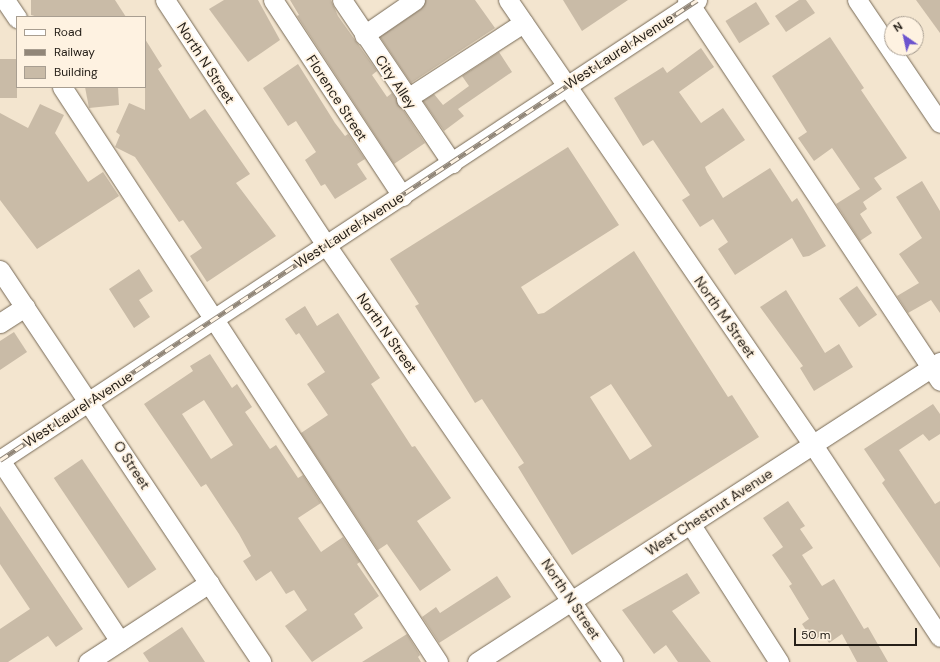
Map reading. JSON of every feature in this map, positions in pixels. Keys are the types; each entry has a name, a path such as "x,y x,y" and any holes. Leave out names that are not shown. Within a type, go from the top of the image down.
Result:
{"street":[{"path":"5,0 16,16"},
{"name":"North N Street","path":"165,0 326,245 572,598 613,662"},
{"name":"Florence Street","path":"273,0 402,196"},
{"name":"City Alley","path":"342,0 406,99 452,163"},
{"path":"364,35 414,0"},
{"name":"North M Street","path":"508,0 814,445 940,637"},
{"path":"857,0 940,123"},
{"path":"691,2 937,370"},
{"name":"West Laurel Avenue","path":"0,460 452,163 691,2"},
{"path":"406,99 523,23"},
{"path":"63,88 438,662"},
{"name":"O Street","path":"0,270 90,401 261,662"},
{"path":"0,323 25,307"},
{"name":"West Chestnut Avenue","path":"477,662 572,598 691,525 814,445 937,370"},
{"path":"0,460 120,642"},
{"path":"691,525 779,662"},
{"path":"88,662 209,583"}],"building":[{"path":"31,0 115,0 125,16 34,16 31,15"},
{"path":"224,0 258,0 280,40 248,62 209,9"},
{"path":"290,0 331,0 338,16 377,71 372,75 387,97 392,93 425,143 394,164 297,16 299,15"},
{"path":"426,0 475,0 495,28 411,83 380,37 421,9"},
{"path":"563,0 628,0 582,31"},
{"path":"799,0 806,0 815,13 786,32 775,16"},
{"path":"916,0 940,0 940,33"},
{"path":"756,2 770,24 739,43 725,21"},
{"path":"830,37 864,88 861,90 907,158 874,178 882,189 863,202 867,209 860,214 872,233 860,241 836,204 860,189 832,148 814,161 798,138 807,132 772,76"},
{"path":"146,41 162,66 158,69 190,119 205,109 250,174 236,183 276,236 207,282 190,256 202,248 183,220 179,222 135,157 115,147 120,135 116,132 129,103 145,110"},
{"path":"701,48 714,67 679,92 701,123 723,108 745,140 705,167 707,172 723,198 770,168 792,202 797,198 826,246 809,256 803,257 792,238 735,275 718,249 728,242 713,219 700,227 682,200 690,195 653,140 643,146 614,98 663,67 667,73"},
{"path":"499,52 512,72 458,109 464,116 444,131 423,101 434,94 443,105 469,86 462,76"},
{"path":"0,59 16,59 17,98 0,98"},
{"path":"298,64 335,123 345,136 348,134 365,159 357,164 367,179 335,199 325,184 321,186 305,160 316,152 296,121 288,126 263,88"},
{"path":"85,88 118,88 119,105 89,108"},
{"path":"40,104 64,115 55,133 88,182 103,172 119,196 37,249 0,200 0,113 28,128"},
{"path":"568,147 619,225 521,287 538,314 544,313 634,251 728,397 732,395 759,437 572,555 518,467 524,463 482,399 475,403 415,306 419,304 390,259","holes":["611,384 652,446 630,460 590,397"]},
{"path":"922,181 940,211 940,313 931,300 908,313 897,296 919,283 899,254 922,238 896,197"},
{"path":"139,269 153,291 139,300 150,317 134,328 109,289"},
{"path":"857,286 877,315 859,327 839,299"},
{"path":"786,290 825,353 839,344 853,367 814,391 800,368 803,366 760,307"},
{"path":"305,306 317,326 338,313 380,378 371,384 412,447 415,446 451,498 417,521 451,570 420,591 387,544 378,550 301,433 328,415 307,384 325,372 299,333 296,335 285,319"},
{"path":"14,332 27,352 0,370 0,341"},
{"path":"210,354 232,388 237,384 252,407 245,412 270,449 276,445 298,478 303,475 321,503 298,518 321,552 343,537 360,562 357,564 379,596 354,614 363,628 312,662 285,626 307,610 294,590 286,594 271,571 256,581 243,561 251,556 239,534 206,484 201,487 144,404 193,371 190,366","holes":["204,400 233,445 211,459 182,414"]},
{"path":"933,404 940,414 940,434 929,441 923,434 899,450 935,504 940,501 940,568 882,483 885,480 864,449"},
{"path":"82,459 156,569 128,588 54,478"},
{"path":"788,501 805,526 800,529 813,548 802,555 822,586 834,579 864,629 868,627 888,662 857,662 842,634 829,643 823,634 813,641 802,624 809,619 789,586 792,584 772,555 783,547 763,518"},
{"path":"0,506 83,629 56,647 48,636 8,662 0,662 0,629 30,609 0,564"},
{"path":"687,573 700,593 672,611 711,662 678,662 666,645 654,654 622,610"},
{"path":"497,576 511,597 439,643 422,617 436,607 440,613"},
{"path":"182,627 205,662 149,662 143,653"},
{"path":"407,634 420,655 418,657 421,662 362,662"}],"railway":[{"path":"0,460 697,0"}]}
